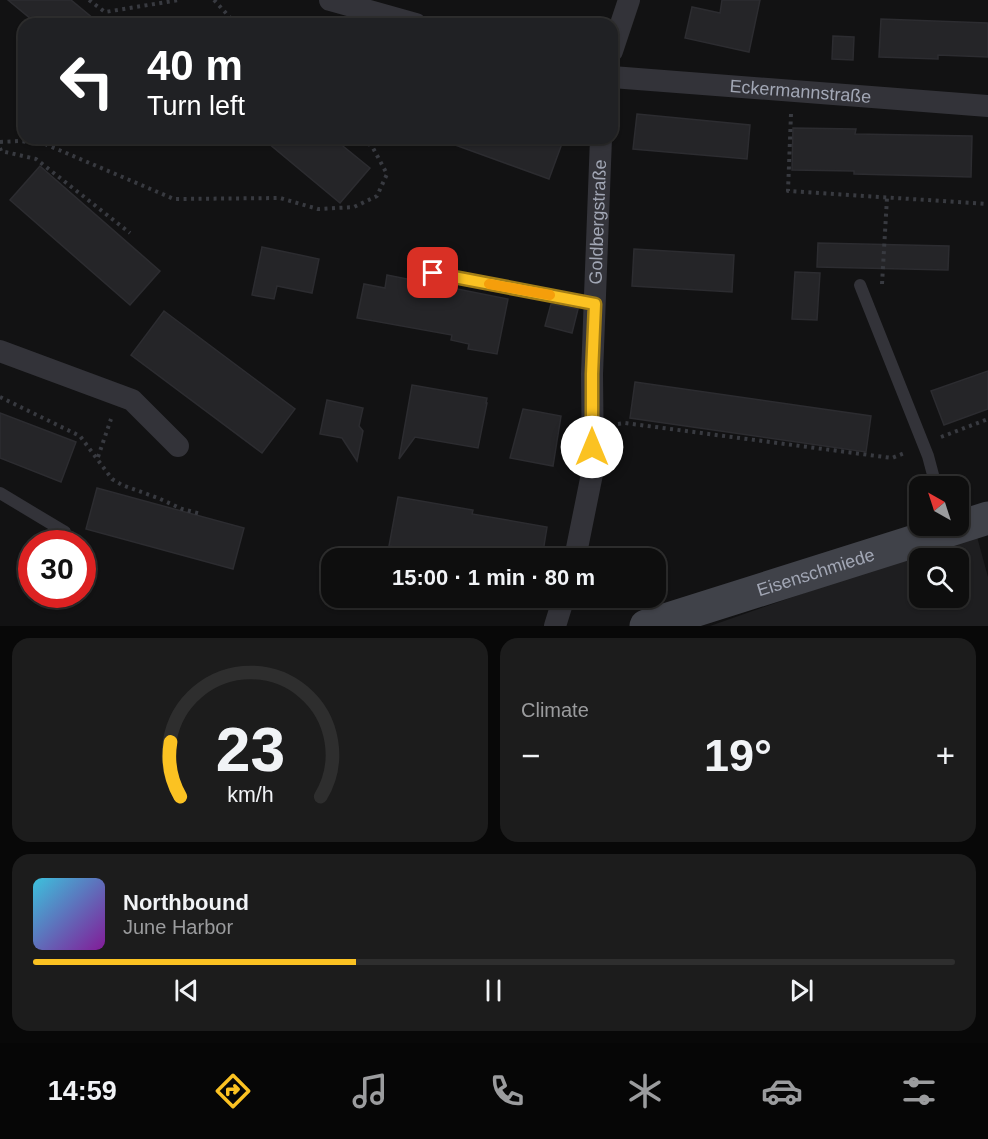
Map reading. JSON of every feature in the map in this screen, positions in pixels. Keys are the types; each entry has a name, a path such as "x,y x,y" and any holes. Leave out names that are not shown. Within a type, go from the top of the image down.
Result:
{"street":[{"path":"330,0 394,18"},
{"path":"618,33 629,0"},
{"name":"Eckermannstraße","path":"618,78 988,106"},
{"name":"Goldbergstraße","path":"577,548 593,469 592,374 601,144"},
{"path":"0,351 132,400 178,446"},
{"name":"Eisenschmiede","path":"969,523 988,518"},
{"name":"Eisenschmiede","path":"646,626 924,536"},
{"path":"555,626 561,608"}],"lane":[{"path":"433,273 595,304"},
{"path":"860,285 923,444 933,476"},
{"path":"0,493 62,530"}],"path":[{"path":"89,0 105,12 179,0"},
{"path":"214,0 230,18"},
{"path":"791,92 788,191 988,204"},
{"path":"0,142 18,141"},
{"path":"45,144 174,199 280,198 318,210 354,207 377,196 387,174 369,144"},
{"path":"0,148 1,151 36,159 130,233"},
{"path":"882,285 887,198"},
{"path":"97,458 119,395"},
{"path":"0,397 80,435 112,479 182,509 201,514"},
{"path":"592,426 625,423 892,458 988,419"}],"shaded area":[{"path":"976,533 988,577 988,626 710,626 909,556 909,608 969,608 969,548 933,548"}],"building":[{"path":"8,0 71,0 93,18 30,18"},
{"path":"722,0 760,0 749,52 685,38 692,7 720,13"},
{"path":"881,19 988,23 988,57 938,55 938,59 879,57"},
{"path":"833,36 854,37 853,60 832,59"},
{"path":"637,114 750,125 747,159 633,149"},
{"path":"793,128 856,129 855,134 972,136 971,177 792,170"},
{"path":"269,144 340,144 370,168 340,203"},
{"path":"452,144 562,144 549,179"},
{"path":"40,166 160,271 130,305 10,200"},
{"path":"818,243 949,246 948,270 817,267"},
{"path":"262,247 319,259 312,293 277,286 274,299 252,295"},
{"path":"634,249 734,255 732,292 632,286"},
{"path":"795,272 820,273 817,320 792,319"},
{"path":"387,275 508,299 497,354 468,349 469,344 451,340 452,335 357,318 364,284 385,288"},
{"path":"551,304 578,309 572,333 545,326"},
{"path":"164,311 295,409 262,453 131,355"},
{"path":"988,371 988,409 944,425 931,391"},
{"path":"635,382 871,416 866,452 630,418"},
{"path":"412,385 487,398 478,448 415,437 399,459"},
{"path":"327,400 363,408 359,426 363,431 357,461 342,438 320,434"},
{"path":"523,409 561,416 553,466 510,458"},
{"path":"0,413 76,442 61,482 0,458"},
{"path":"97,488 244,528 233,569 86,529"},
{"path":"398,497 473,510 472,514 547,527 544,548 401,548 389,546"}],"slow traffic":[{"path":"489,284 550,295"}],"route":[{"path":"433,273 595,304 592,447"}]}
